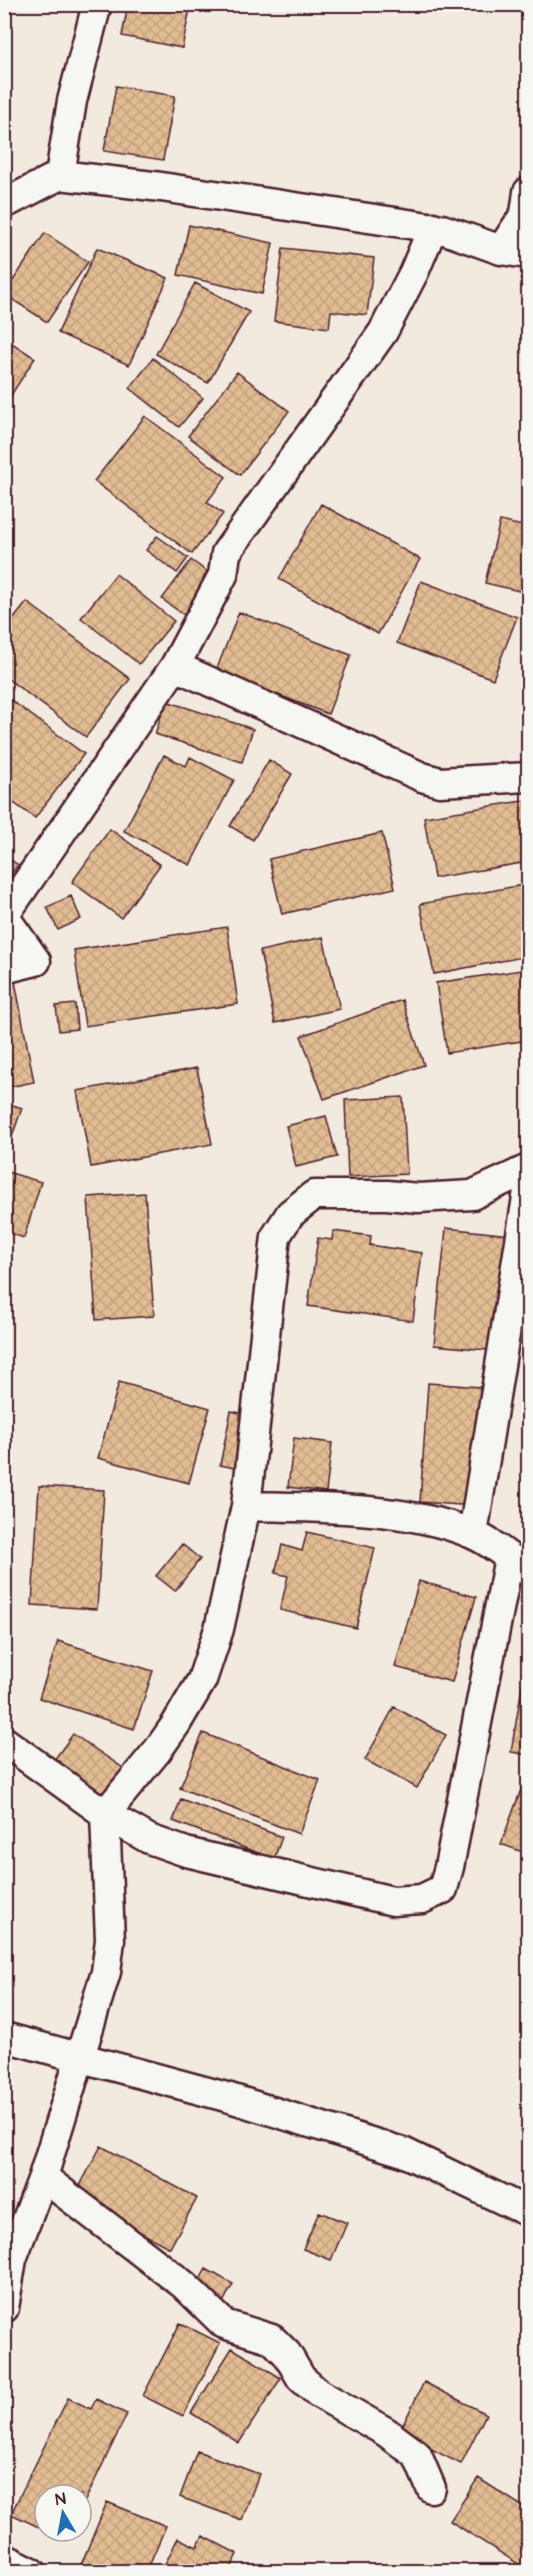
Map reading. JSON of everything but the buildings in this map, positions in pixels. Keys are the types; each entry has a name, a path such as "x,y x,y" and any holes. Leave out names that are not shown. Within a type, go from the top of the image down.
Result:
{"street":[{"path":"60,175 72,100 97,4"},
{"path":"4,204 60,175 161,187 433,227 515,252 528,192"},
{"path":"4,969 36,961 4,916 175,666 223,576 226,553 383,332 433,227"},
{"path":"175,666 422,777 440,782 528,777"},
{"path":"4,2308 8,2259 43,2177 106,1972 109,1951 105,1814 157,1751 202,1680 219,1629 246,1506 276,1236 290,1214 314,1195 387,1195 418,1198 472,1195 528,1169"},
{"path":"473,1534 528,1191"},
{"path":"4,1741 105,1814 149,1839 186,1852 393,1901 422,1899 443,1889 519,1565 473,1534 439,1521 393,1514 303,1507 246,1506"},
{"path":"4,2037 230,2098 403,2152 528,2212"},
{"path":"43,2177 184,2285 224,2324 272,2339 288,2354 301,2378 318,2393 386,2432 417,2455 431,2488"},
{"path":"4,2558 32,2571"}]}
